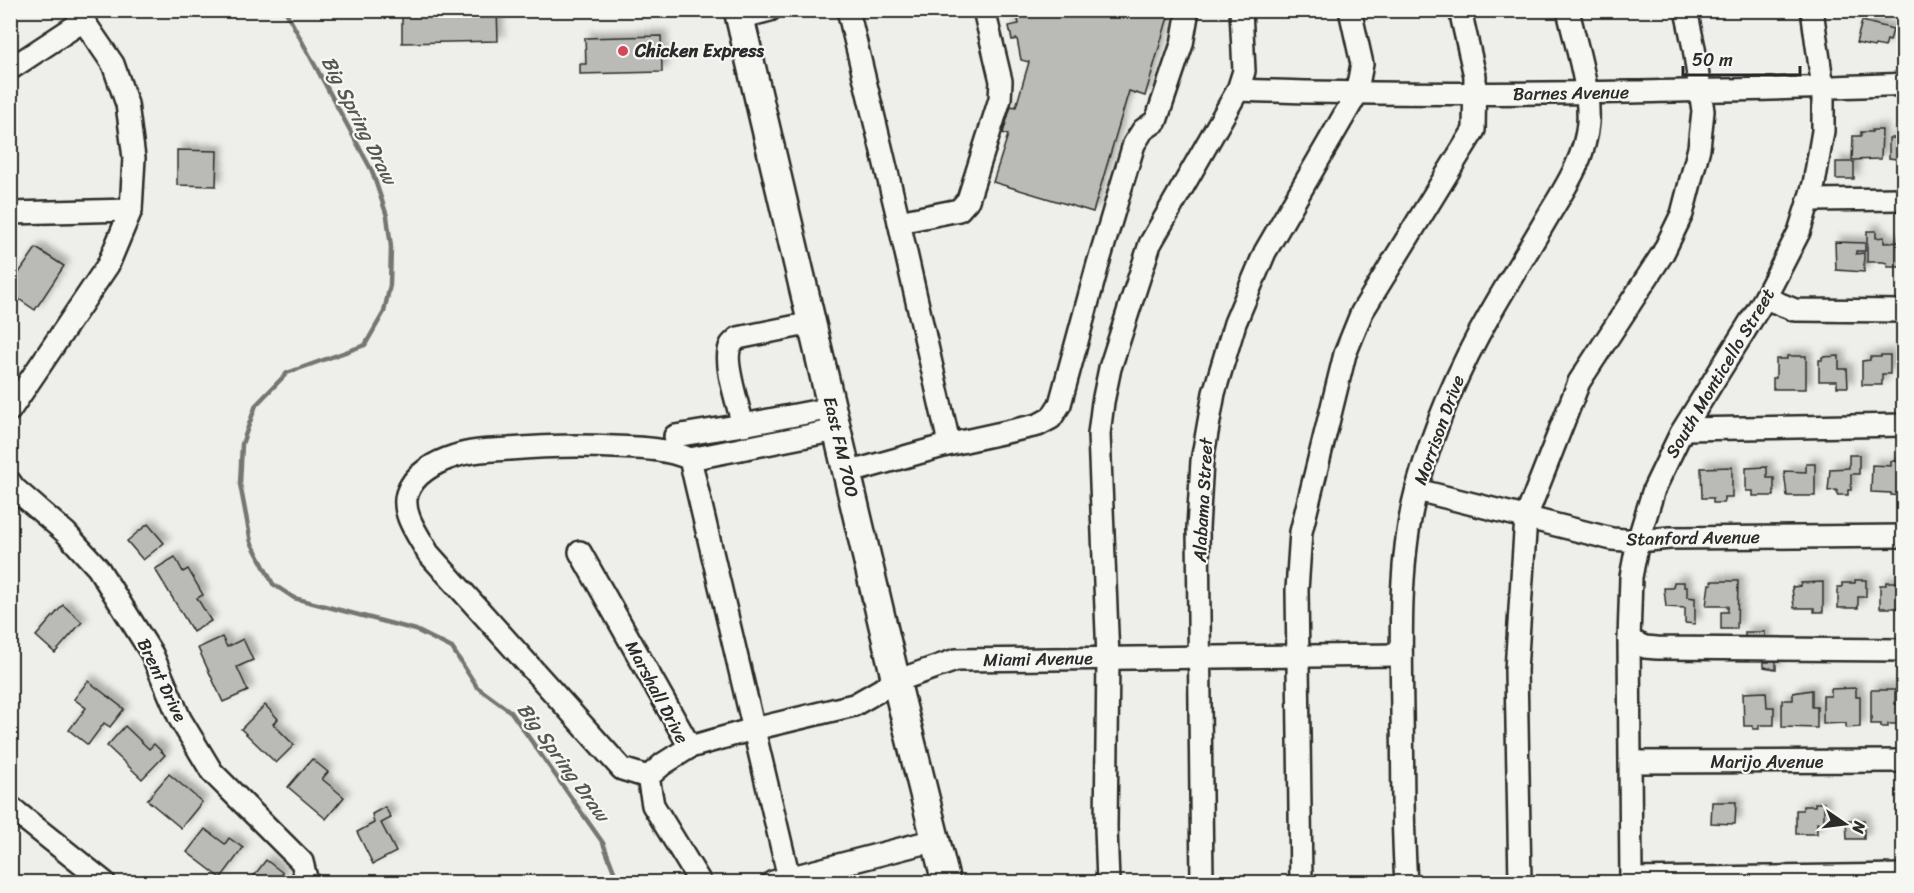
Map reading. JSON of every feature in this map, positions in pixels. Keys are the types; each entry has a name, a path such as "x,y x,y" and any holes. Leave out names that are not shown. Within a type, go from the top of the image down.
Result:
{"main road":[{"name":"East FM 700","path":"739,14 896,681 946,882"}],"street":[{"path":"739,14 770,10"},
{"path":"848,10 899,222 947,434 947,445"},
{"path":"899,222 959,210 968,200 1000,99 1001,81 984,10"},
{"path":"847,473 947,445 1038,425 1051,418 1060,404 1134,144 1143,130 1156,121 1182,44 1188,10"},
{"path":"1108,882 1106,828 1108,658 1100,434 1102,402 1110,368 1150,244 1238,90 1244,71 1241,10"},
{"name":"Alabama Street","path":"1202,882 1198,528 1202,461 1214,393 1235,323 1265,252 1356,95 1362,64 1350,10"},
{"path":"1301,882 1297,590 1301,532 1345,354 1362,312 1474,130 1475,76 1460,10"},
{"name":"Morrison Drive","path":"1406,882 1401,655 1403,589 1408,538 1417,490 1439,420 1458,374 1489,315 1574,174 1584,147 1588,123 1587,93 1568,10"},
{"path":"1520,882 1516,670 1526,517 1579,382 1663,253 1682,214 1699,148 1703,111 1686,10"},
{"name":"South Monticello Street","path":"1631,881 1629,640 1631,577 1638,541 1654,489 1684,429 1765,298 1799,232 1814,184 1823,131 1823,88 1812,10"},
{"path":"10,69 80,16 113,64 128,104 134,158 131,210 108,265 10,410"},
{"name":"Barnes Avenue","path":"1238,90 1356,95 1587,93 1904,84"},
{"path":"1809,200 1904,199"},
{"path":"10,213 131,210"},
{"path":"1765,298 1795,310 1904,311"},
{"path":"743,425 729,365 731,344 738,338 812,323"},
{"path":"675,436 743,425 834,419"},
{"path":"700,882 653,805 648,777 622,769 428,553 407,514 406,495 412,484 426,469 455,455 561,444 647,448 678,453 690,459 834,419"},
{"path":"1684,429 1904,425"},
{"path":"690,459 754,729 781,880 935,840"},
{"name":"Brent Drive","path":"10,482 66,533 98,568 152,654 180,719 212,772 302,862 307,882"},
{"name":"Stanford Avenue","path":"1417,490 1612,538 1638,541 1670,538 1904,536"},
{"name":"Marshall Drive","path":"580,552 690,747 663,764 648,777"},
{"path":"1629,640 1645,647 1657,648 1904,650"},
{"name":"Miami Avenue","path":"690,747 854,705 896,681 956,660 1401,655"},
{"name":"Marijo Avenue","path":"1630,762 1904,761"},
{"path":"10,807 104,882"},
{"path":"1631,881 1904,875"}],"building":[{"path":"402,10 497,10 498,41 402,43"},
{"path":"1016,10 1170,10 1145,96 1129,91 1093,212 993,182 1008,135 1003,133 1011,106 1016,107 1029,62 1021,60 1017,39 1012,40 1009,26 1019,24"},
{"path":"1862,21 1893,29 1890,41 1887,40 1885,47 1856,43"},
{"name":"Chicken Express","path":"661,36 662,72 580,74 580,64 586,64 585,38"},
{"path":"1872,130 1882,130 1881,159 1852,160 1853,136 1861,136 1861,132 1872,132"},
{"path":"1901,134 1904,134 1904,160 1889,158 1889,138 1901,138"},
{"path":"177,150 217,151 216,186 177,185"},
{"path":"1836,162 1854,162 1854,179 1836,179"},
{"path":"1867,231 1876,231 1876,238 1884,237 1884,243 1903,242 1904,271 1902,267 1888,267 1887,263 1883,262 1867,262"},
{"path":"1835,242 1865,243 1865,251 1856,251 1856,254 1864,253 1864,272 1836,270"},
{"path":"36,248 64,266 35,310 10,293 10,286"},
{"path":"1881,355 1890,355 1890,374 1882,374 1882,385 1862,385 1862,361 1870,360 1870,357 1881,357"},
{"path":"1787,356 1806,356 1806,389 1773,389 1773,378 1776,378 1776,359 1787,359"},
{"path":"1839,356 1839,369 1847,369 1848,387 1837,387 1837,381 1819,381 1819,360 1822,360 1822,357"},
{"path":"1849,455 1859,455 1859,474 1851,474 1851,490 1848,490 1848,495 1837,495 1837,490 1828,491 1830,469 1849,468"},
{"path":"1891,461 1901,461 1900,496 1871,492 1872,465 1891,466"},
{"path":"1806,464 1815,464 1815,496 1787,496 1784,471 1806,472"},
{"path":"1732,467 1732,497 1724,497 1724,503 1713,503 1713,498 1702,498 1701,468"},
{"path":"1767,467 1767,478 1774,478 1774,496 1753,496 1753,491 1746,491 1746,468"},
{"path":"148,524 164,543 143,560 127,541"},
{"path":"175,557 183,572 188,569 203,595 197,598 211,621 193,632 155,569"},
{"path":"1900,579 1904,579 1904,604 1901,604 1901,608 1880,608 1880,585 1886,585 1886,582 1900,582"},
{"path":"1855,580 1866,580 1866,597 1858,597 1858,608 1838,608 1838,587 1842,587 1842,583 1855,583"},
{"path":"1711,581 1738,581 1737,629 1721,629 1721,612 1728,612 1728,606 1706,606"},
{"path":"1674,582 1684,582 1684,587 1687,587 1687,597 1695,598 1695,624 1685,623 1685,608 1666,607 1664,588 1673,588"},
{"path":"1823,582 1823,612 1814,612 1814,608 1794,608 1792,587 1801,586 1801,583"},
{"path":"63,605 82,622 55,653 36,636"},
{"path":"1745,632 1765,632 1765,644 1745,644"},
{"path":"222,637 227,647 243,639 253,660 237,667 248,691 223,702 198,648"},
{"path":"1769,660 1776,660 1776,669 1764,667 1764,662 1769,662"},
{"path":"88,681 124,709 110,727 104,723 88,745 69,730 86,708 74,699"},
{"path":"1856,688 1856,697 1860,697 1860,727 1846,728 1846,723 1823,724 1823,696 1831,696 1831,689"},
{"path":"1812,690 1812,707 1817,707 1817,728 1782,727 1782,700 1793,700 1793,693"},
{"path":"1871,690 1895,690 1895,704 1903,704 1903,724 1888,724 1888,727 1881,727 1881,724 1871,724"},
{"path":"1766,692 1767,707 1774,707 1774,725 1759,725 1759,729 1744,726 1743,693"},
{"path":"265,705 278,719 273,724 294,745 276,763 241,729"},
{"path":"125,726 149,749 154,744 165,755 142,779 107,746"},
{"path":"312,759 328,772 322,779 344,797 326,819 288,787"},
{"path":"169,774 202,802 181,828 147,800"},
{"path":"1712,802 1736,802 1735,824 1711,823"},
{"path":"1815,803 1824,803 1824,823 1817,823 1817,834 1796,834 1796,810 1803,810 1803,806 1815,806"},
{"path":"385,807 391,818 381,823 396,852 373,864 357,832 374,823 372,814"},
{"path":"1846,820 1864,820 1864,839 1847,839"},
{"path":"205,829 225,844 229,838 243,848 221,878 187,852"},
{"path":"266,860 283,873 277,880 280,882 249,882"}],"waterway":[{"name":"Big Spring Draw","path":"285,10 372,171 387,216 391,247 390,285 384,312 365,345 287,373 256,405 242,444 240,484 251,542 273,584 294,598 416,630 452,648 477,687 511,712 603,843 618,882"}],"place":[{"name":"Chicken Express","path":"623,51"}]}
